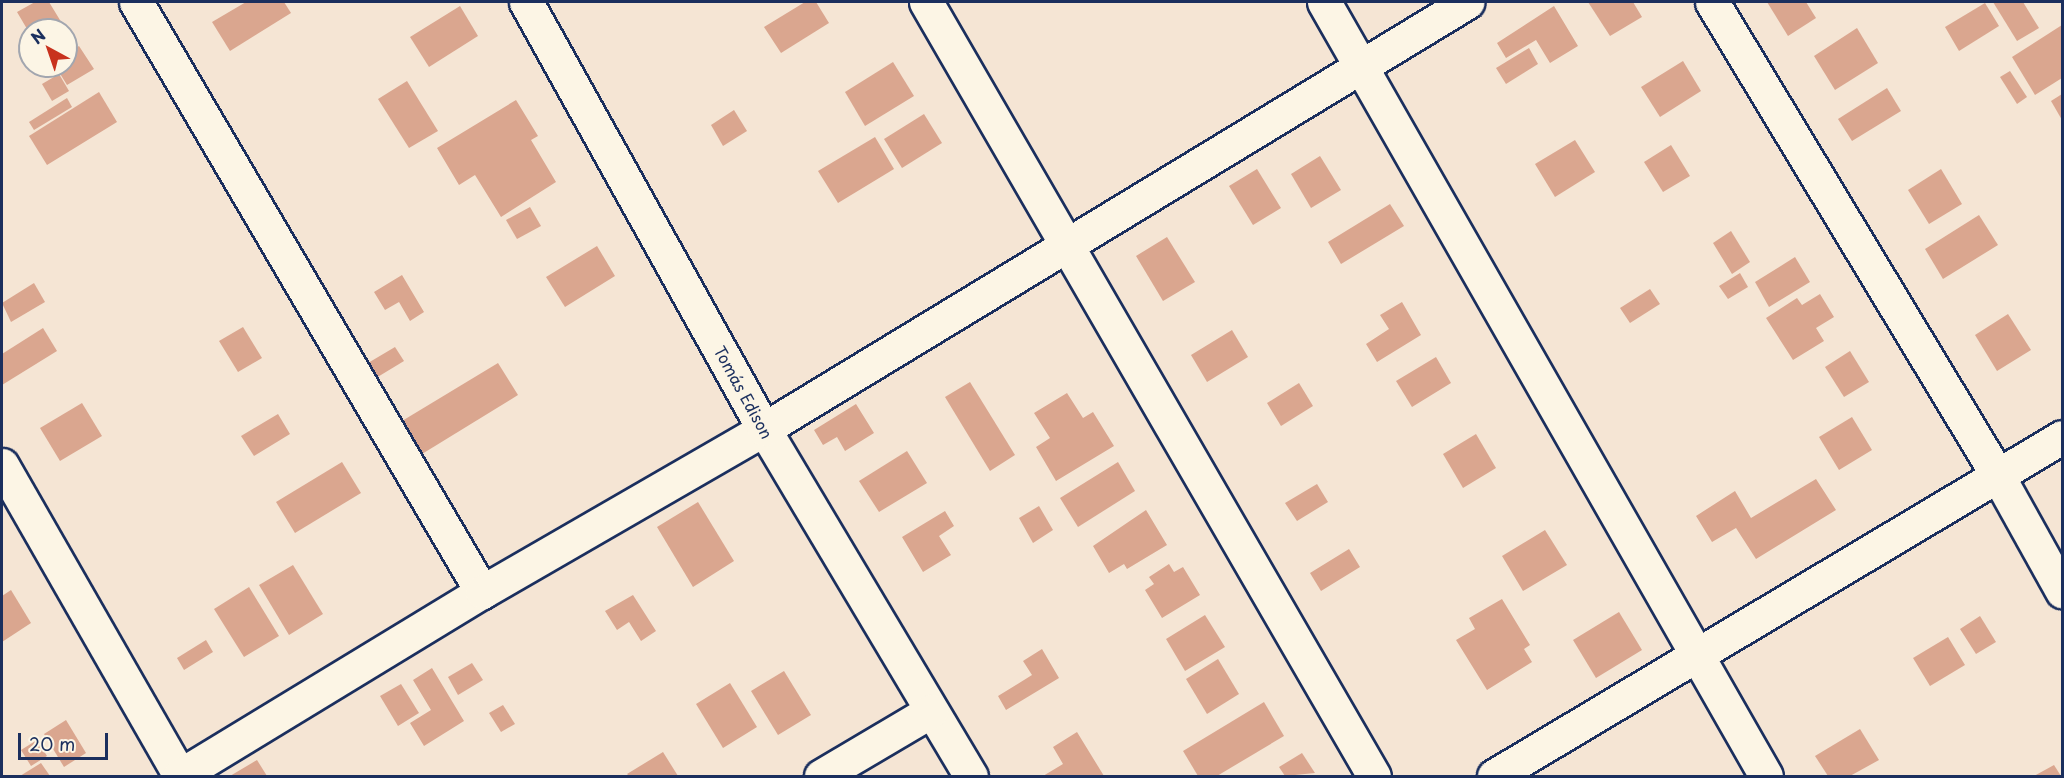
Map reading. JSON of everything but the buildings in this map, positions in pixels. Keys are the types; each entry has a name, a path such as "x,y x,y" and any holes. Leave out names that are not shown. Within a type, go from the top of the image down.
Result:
{"street":[{"path":"135,2 482,592"},
{"name":"Tomás Edison","path":"526,2 764,429 971,777"},
{"path":"926,2 1374,777"},
{"path":"1324,2 1696,658 1766,777"},
{"path":"2,465 180,776 482,592 764,429 1467,2"},
{"path":"1712,2 1998,476 2062,591"},
{"path":"1494,777 2062,437"},
{"path":"821,777 931,711"}]}
